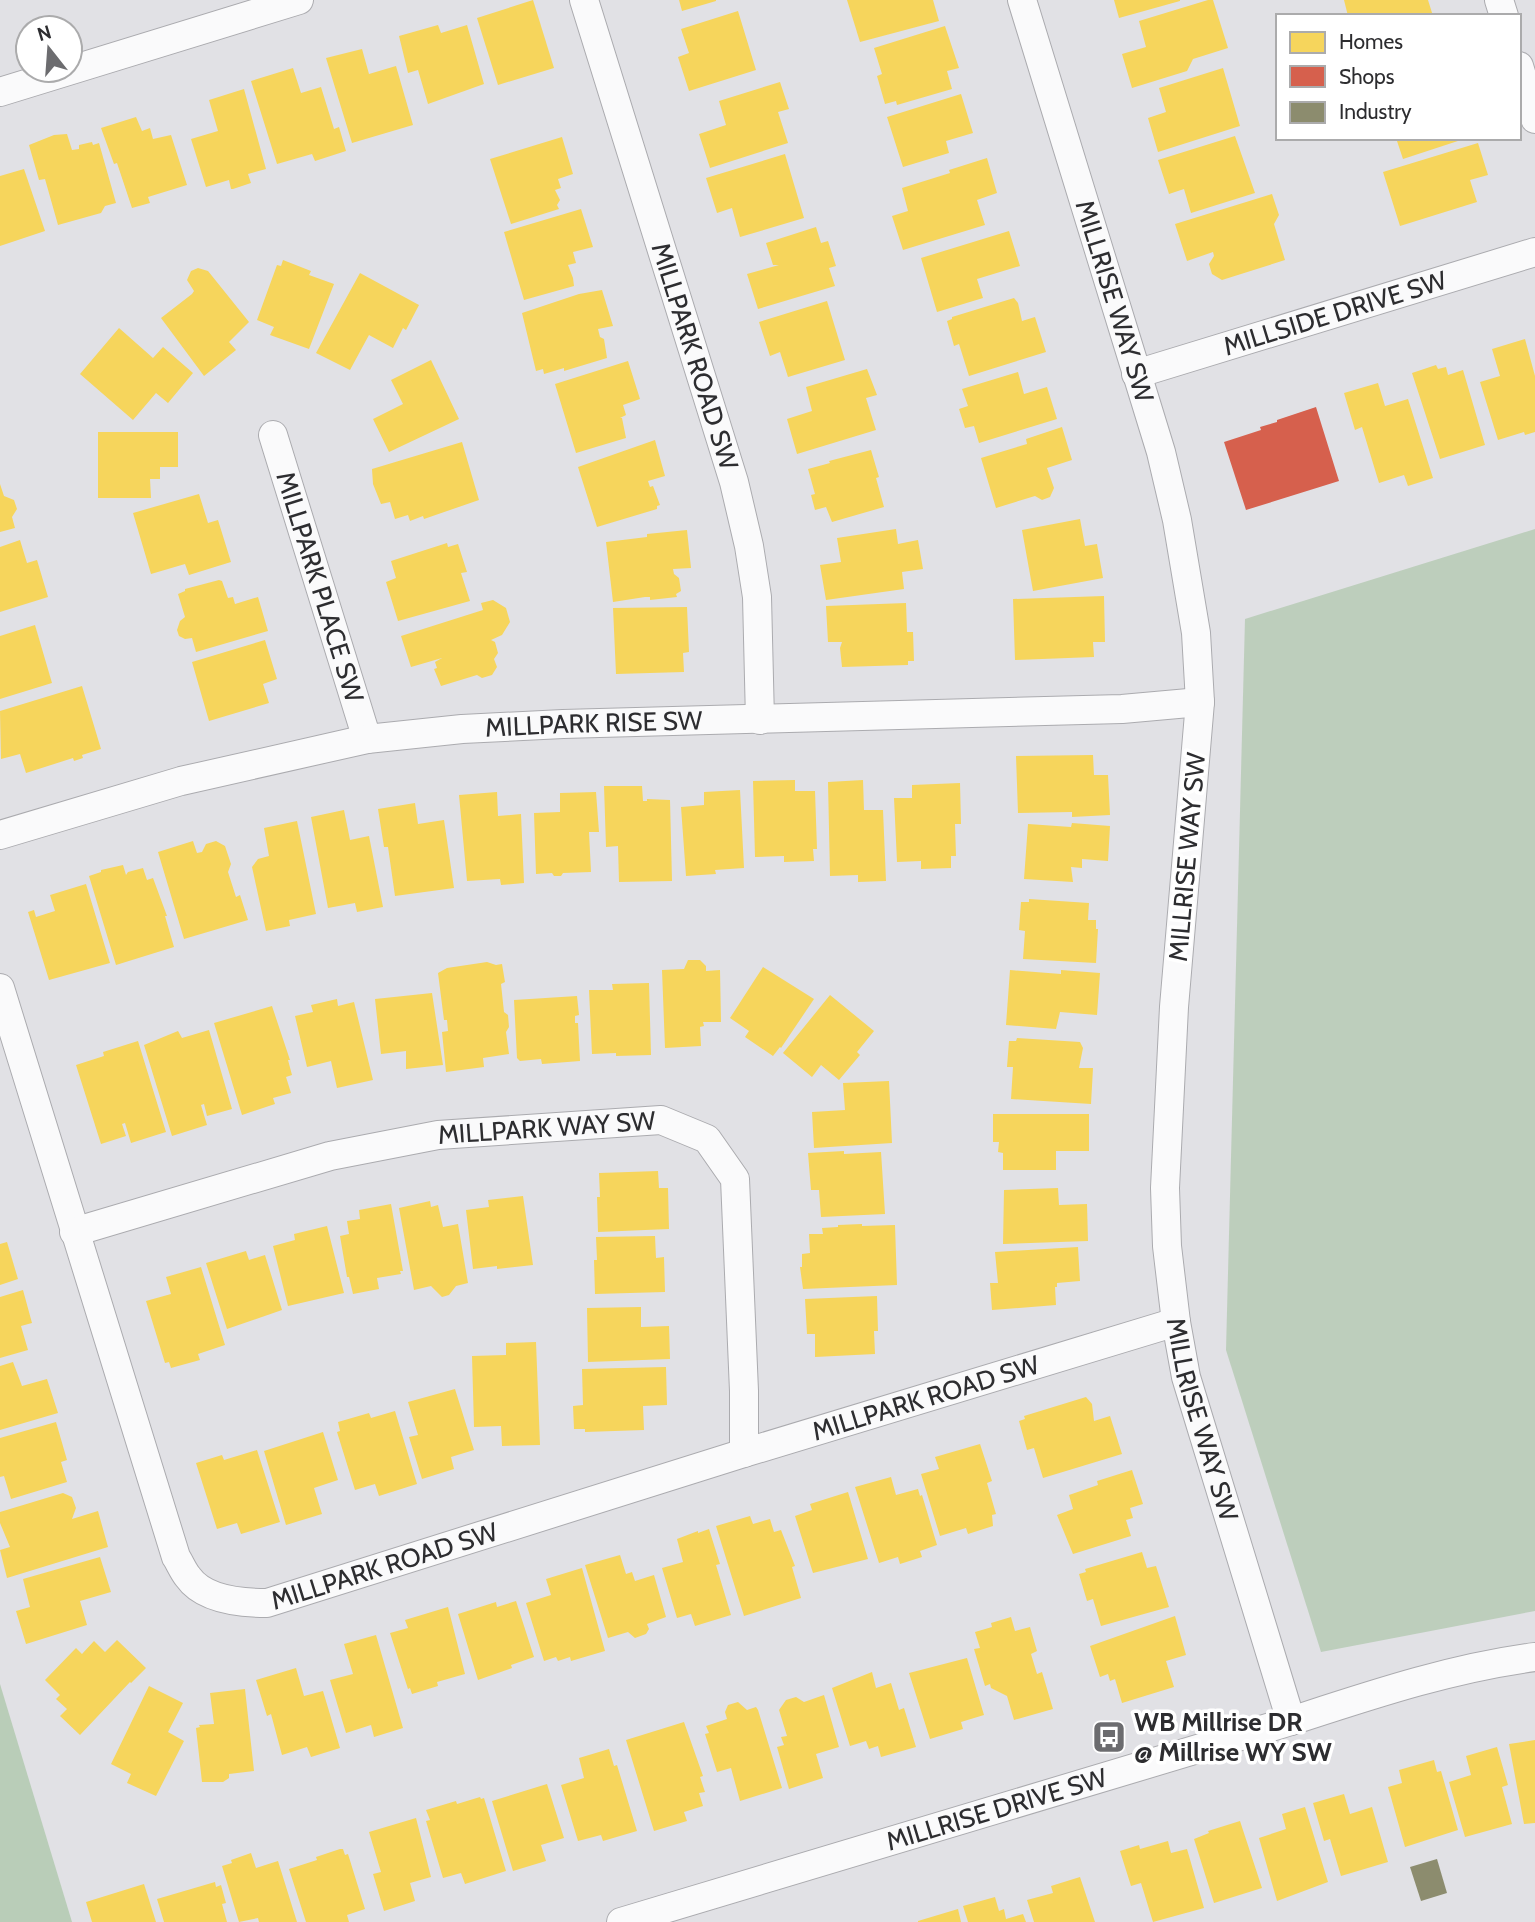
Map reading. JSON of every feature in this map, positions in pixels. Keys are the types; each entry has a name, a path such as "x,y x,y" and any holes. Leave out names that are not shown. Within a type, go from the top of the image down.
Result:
{"street":[{"path":"0,92 299,0"},
{"name":"MILLPARK ROAD SW","path":"584,0 734,482 749,546 757,597 760,720"},
{"name":"MILLRISE WAY SW","path":"1022,0 1161,452 1177,520 1196,633 1200,702 1174,1007 1165,1188 1167,1246 1186,1377 1291,1721"},
{"path":"1521,73 1535,119"},
{"name":"MILLSIDE DRIVE SW","path":"1136,374 1535,252"},
{"name":"MILLPARK PLACE SW","path":"273,435 367,738"},
{"name":"MILLPARK RISE SW","path":"0,835 181,781 367,738 462,729 551,725 1122,709 1200,702"},
{"name":"MILLPARK ROAD SW","path":"0,988 176,1556 189,1579 208,1592 238,1603 267,1604 744,1453 1176,1322"},
{"name":"MILLPARK WAY SW","path":"74,1231 330,1156 438,1135 661,1120 707,1139 735,1179 744,1453"},
{"name":"MILLRISE DRIVE SW","path":"621,1922 1413,1682 1535,1657"}],"green space":[{"path":"1535,529 1535,1611 1321,1652 1226,1350 1245,619"},
{"path":"0,1684 72,1922 0,1922"}],"building: Homes":[{"path":"533,0 554,68 498,85 477,18"},
{"path":"679,0 716,0 716,1 682,11"},
{"path":"847,0 933,0 939,21 860,42"},
{"path":"1114,0 1180,0 1180,1 1119,18"},
{"path":"1213,0 1228,48 1193,59 1187,71 1132,88 1122,54 1146,47 1139,21"},
{"path":"1344,0 1428,0 1432,14 1348,14"},
{"path":"738,11 756,70 689,91 678,57 689,53 681,29"},
{"path":"438,25 441,33 467,25 484,84 428,104 418,70 408,73 399,36"},
{"path":"945,26 959,68 947,71 952,89 897,105 896,101 885,104 877,76 882,74 874,48"},
{"path":"362,49 369,74 396,66 413,125 352,143 326,58"},
{"path":"293,68 301,93 321,87 334,129 339,127 346,151 315,161 312,154 277,164 251,81"},
{"path":"1223,68 1240,126 1158,152 1148,118 1166,112 1159,88"},
{"path":"780,82 789,109 778,112 788,143 710,168 699,134 726,125 719,101"},
{"path":"244,89 266,169 248,174 251,183 233,189 229,180 206,187 191,139 218,131 209,100"},
{"path":"961,94 973,133 946,141 949,153 903,167 887,117"},
{"path":"136,117 142,131 150,128 153,139 171,135 187,185 148,197 150,203 132,208 117,163 114,164 101,128"},
{"path":"67,134 72,150 79,149 79,145 99,143 116,203 105,206 101,213 58,225 45,179 39,180 29,145 54,135"},
{"path":"1235,136 1255,193 1191,213 1184,189 1169,194 1158,160"},
{"path":"562,137 573,174 558,179 561,188 555,190 560,200 557,205 559,209 511,224 490,159"},
{"path":"1397,140 1461,140 1403,159"},
{"path":"1478,143 1488,175 1470,180 1477,202 1400,226 1383,172"},
{"path":"785,154 804,218 740,237 732,208 717,213 706,178"},
{"path":"987,158 997,193 977,200 985,225 903,250 892,216 908,211 902,188"},
{"path":"24,169 45,231 0,246 0,176"},
{"path":"1272,194 1279,215 1274,224 1285,260 1222,280 1212,274 1209,264 1214,256 1213,252 1187,261 1175,224"},
{"path":"581,209 593,247 573,252 576,263 568,265 574,286 524,300 504,232"},
{"path":"816,227 821,243 828,241 836,266 829,268 835,286 758,309 747,274 779,265 773,265 766,243"},
{"path":"1009,231 1020,266 977,279 983,298 937,312 921,258"},
{"path":"283,260 311,271 309,275 334,284 309,349 270,335 274,327 257,320 277,265 281,266"},
{"path":"198,268 208,271 249,322 229,342 236,350 204,376 161,318 192,294 194,291 187,280 191,271"},
{"path":"360,273 419,305 393,348 369,335 350,370 316,353"},
{"path":"602,290 613,326 598,329 600,337 604,339 607,358 564,371 564,368 544,374 543,369 536,371 522,313 579,294"},
{"path":"1014,298 1018,303 1022,321 1035,317 1046,352 969,376 959,344 954,346 947,321 952,317"},
{"path":"827,301 845,360 788,377 780,352 770,356 759,322"},
{"path":"119,328 153,358 163,347 193,373 168,403 156,393 133,420 80,374"},
{"path":"1525,339 1535,376 1535,432 1525,435 1524,432 1498,440 1480,382 1500,376 1492,349"},
{"path":"431,360 459,419 389,452 373,419 403,404 391,380"},
{"path":"628,361 640,399 623,405 626,415 620,418 626,438 576,453 555,384"},
{"path":"1436,365 1438,369 1446,367 1448,375 1463,370 1485,445 1440,459 1412,373"},
{"path":"867,369 877,395 866,398 876,430 797,454 787,419 812,411 806,387"},
{"path":"1018,372 1024,394 1047,387 1057,419 979,443 974,426 965,428 959,409 968,406 962,389"},
{"path":"1378,383 1385,406 1408,399 1433,478 1408,486 1404,475 1379,483 1362,427 1355,430 1344,393"},
{"path":"1062,427 1072,460 1047,468 1054,488 1050,497 1042,500 1035,496 996,508 981,458 1027,444 1026,439"},
{"path":"98,432 178,432 178,467 160,467 160,479 150,479 151,498 98,498"},
{"path":"655,440 665,476 648,481 650,487 653,486 660,505 657,509 597,527 578,467"},
{"path":"462,442 479,500 424,519 423,516 410,521 408,515 395,519 390,502 381,504 373,484 372,469"},
{"path":"871,450 884,507 832,522 826,507 815,510 811,495 815,494 808,469"},
{"path":"0,484 4,496 14,500 17,509 12,517 15,528 0,532"},
{"path":"199,494 208,523 218,520 231,562 189,575 185,564 151,574 133,513"},
{"path":"1080,519 1085,546 1097,544 1103,578 1033,591 1022,530"},
{"path":"896,529 898,544 918,540 923,569 902,572 904,589 826,600 820,565 841,562 837,538"},
{"path":"687,530 691,568 673,569 679,578 681,591 676,594 677,597 650,600 650,597 645,597 613,602 606,542"},
{"path":"20,540 27,563 37,560 48,597 0,612 0,547"},
{"path":"447,543 448,547 458,544 467,572 461,573 470,601 398,621 386,582 396,578 391,561"},
{"path":"222,581 228,598 233,597 235,604 258,597 268,631 196,652 192,638 179,636 177,630 180,621 185,617 178,594 185,589"},
{"path":"1104,596 1105,642 1093,642 1094,657 1015,660 1013,599"},
{"path":"493,600 506,608 510,622 502,635 491,640 495,642 498,653 494,659 497,667 492,675 482,678 477,675 441,686 434,669 437,668 435,662 442,658 411,667 401,636 483,610 481,603"},
{"path":"906,603 907,632 913,632 914,661 908,661 908,665 842,667 842,642 828,642 826,606"},
{"path":"687,607 689,652 683,653 684,672 616,674 613,608"},
{"path":"35,625 52,683 0,699 0,636"},
{"path":"265,640 277,679 263,684 269,703 209,721 192,662"},
{"path":"82,686 101,749 82,755 83,758 74,761 73,758 26,773 20,754 1,759 0,711"},
{"path":"1093,755 1094,775 1108,775 1110,815 1072,817 1072,812 1018,813 1016,756"},
{"path":"795,780 795,791 815,791 817,849 813,849 814,861 784,862 784,856 755,857 753,781"},
{"path":"863,780 864,810 883,810 886,881 858,882 858,875 830,876 828,782"},
{"path":"960,783 961,824 955,824 956,856 951,856 951,868 921,869 921,861 897,862 894,798 912,798 912,785"},
{"path":"604,786 642,786 643,801 670,800 672,881 619,882 618,846 606,847"},
{"path":"740,790 744,868 715,870 716,874 686,876 681,807 704,805 704,792"},
{"path":"497,792 498,816 521,814 524,883 501,885 500,879 467,881 459,795"},
{"path":"596,792 599,832 589,832 591,872 563,873 561,876 554,876 552,873 536,874 534,813 560,812 560,793"},
{"path":"415,803 418,824 444,820 454,888 395,896 388,847 384,847 378,809"},
{"path":"344,810 350,840 369,836 383,907 357,912 355,903 328,908 311,817"},
{"path":"297,821 316,914 289,920 290,926 266,931 252,867 258,859 269,856 264,828"},
{"path":"1072,823 1110,826 1108,861 1082,859 1082,868 1071,867 1073,882 1024,879 1028,824 1071,827"},
{"path":"193,841 197,853 202,852 206,844 216,841 225,846 231,864 228,872 236,897 240,895 248,920 184,939 158,852"},
{"path":"123,865 126,875 143,868 147,880 153,878 167,916 174,947 116,965 89,876"},
{"path":"86,884 110,963 49,980 28,912 34,910 36,917 55,911 50,895"},
{"path":"1029,899 1089,903 1088,920 1096,920 1098,929 1096,963 1023,959 1025,931 1019,930 1021,902 1029,902"},
{"path":"688,960 700,960 706,966 706,971 720,970 721,1022 703,1022 704,1026 700,1027 701,1046 665,1048 662,970 684,969"},
{"path":"487,962 502,964 505,982 501,984 504,1012 508,1015 509,1027 506,1032 509,1054 483,1058 484,1067 446,1072 442,1032 448,1031 438,973 447,968"},
{"path":"763,967 814,999 773,1056 745,1037 749,1031 730,1018"},
{"path":"1010,970 1061,974 1061,970 1100,973 1097,1015 1060,1012 1056,1029 1006,1025"},
{"path":"649,983 651,1055 592,1054 589,990 613,990 612,984"},
{"path":"432,993 443,1065 406,1069 406,1051 381,1054 375,999"},
{"path":"830,995 874,1031 857,1052 860,1055 839,1080 821,1065 812,1077 783,1053"},
{"path":"577,996 579,1015 575,1016 575,1023 578,1023 580,1061 542,1064 541,1059 520,1061 517,1058 514,1000"},
{"path":"337,999 338,1006 354,1002 373,1080 337,1088 331,1061 307,1067 295,1016 313,1012 311,1005"},
{"path":"272,1006 290,1060 292,1075 286,1077 291,1093 273,1098 275,1104 242,1115 214,1023"},
{"path":"209,1030 232,1109 207,1116 204,1104 201,1105 207,1125 172,1136 144,1045 178,1031 182,1038"},
{"path":"1017,1038 1080,1042 1083,1048 1079,1068 1093,1068 1091,1104 1011,1099 1013,1067 1007,1067 1009,1041 1016,1041"},
{"path":"138,1041 166,1132 131,1143 125,1123 122,1124 126,1136 101,1144 76,1065 104,1056 103,1052"},
{"path":"889,1081 892,1143 814,1148 812,1112 845,1110 843,1083"},
{"path":"993,1114 1089,1114 1089,1151 1056,1151 1056,1170 1003,1170 1003,1153 998,1152 999,1142 993,1142"},
{"path":"844,1151 844,1154 881,1152 885,1214 821,1217 819,1190 811,1190 808,1153"},
{"path":"658,1171 659,1188 668,1188 669,1229 598,1232 599,1173"},
{"path":"1058,1188 1059,1205 1087,1204 1088,1241 1003,1244 1004,1190"},
{"path":"523,1196 533,1265 473,1269 466,1210 489,1207 488,1200"},
{"path":"430,1201 431,1207 438,1205 443,1227 458,1224 468,1283 456,1286 449,1295 442,1297 431,1286 414,1290 399,1208"},
{"path":"391,1204 403,1271 400,1271 401,1274 377,1278 379,1289 353,1294 347,1277 340,1236 349,1234 347,1221 360,1219 359,1210"},
{"path":"862,1224 895,1225 897,1285 803,1289 800,1267 802,1254 810,1253 809,1234 823,1234 822,1228"},
{"path":"327,1226 344,1293 288,1306 273,1246 295,1240 294,1234"},
{"path":"655,1236 656,1258 664,1257 665,1292 595,1294 596,1237"},
{"path":"7,1242 18,1279 0,1285 0,1244"},
{"path":"1078,1247 1080,1281 1057,1283 1056,1305 992,1310 990,1283 998,1283 995,1252"},
{"path":"246,1251 249,1260 265,1255 282,1310 227,1329 206,1263"},
{"path":"201,1267 225,1345 198,1354 200,1360 171,1368 169,1362 165,1363 146,1301 171,1294 166,1277"},
{"path":"23,1290 32,1323 21,1326 28,1350 0,1358 0,1297"},
{"path":"877,1296 878,1331 874,1331 875,1354 815,1357 815,1334 807,1334 805,1299"},
{"path":"641,1307 641,1327 669,1326 670,1359 588,1362 587,1308"},
{"path":"536,1342 540,1445 502,1446 501,1426 474,1427 472,1356 506,1355 506,1343"},
{"path":"13,1362 22,1386 47,1379 58,1413 0,1430 0,1366"},
{"path":"666,1367 667,1405 643,1406 644,1430 585,1432 585,1429 574,1429 573,1406 583,1405 582,1369"},
{"path":"455,1389 474,1450 451,1457 454,1469 422,1479 409,1437 418,1435 408,1402"},
{"path":"1086,1397 1092,1404 1094,1421 1110,1416 1122,1454 1043,1478 1034,1448 1027,1450 1019,1421 1025,1419 1024,1416"},
{"path":"395,1411 417,1484 379,1496 375,1484 355,1490 337,1432 340,1431 338,1422 369,1413 371,1418"},
{"path":"56,1422 67,1460 61,1462 67,1482 11,1499 4,1476 0,1477 0,1438"},
{"path":"323,1432 338,1480 314,1488 322,1514 286,1525 264,1451"},
{"path":"980,1444 992,1481 987,1483 996,1514 992,1515 993,1526 968,1534 966,1528 940,1536 921,1474 939,1469 935,1457"},
{"path":"257,1450 280,1522 241,1534 237,1523 217,1529 196,1463 222,1455 224,1460"},
{"path":"1132,1470 1143,1504 1130,1508 1133,1518 1126,1520 1131,1536 1073,1554 1057,1515 1073,1509 1069,1495 1098,1485 1097,1481"},
{"path":"891,1477 896,1495 918,1489 937,1545 920,1551 922,1557 900,1564 898,1557 879,1563 855,1487"},
{"path":"848,1492 868,1559 813,1573 795,1516 812,1510 810,1504"},
{"path":"63,1493 72,1497 76,1508 72,1519 98,1511 108,1547 7,1578 0,1550 10,1547 0,1523 0,1512"},
{"path":"750,1516 753,1524 770,1519 774,1532 781,1530 795,1566 792,1567 801,1598 744,1616 716,1526"},
{"path":"709,1529 720,1564 716,1565 731,1615 695,1626 691,1614 677,1618 662,1568 683,1562 677,1539"},
{"path":"1142,1552 1147,1568 1156,1566 1169,1607 1101,1626 1093,1599 1087,1601 1079,1574 1086,1572 1085,1569"},
{"path":"620,1555 626,1574 632,1572 635,1581 654,1575 666,1617 647,1624 649,1629 646,1634 635,1638 628,1632 608,1638 585,1565"},
{"path":"100,1557 111,1592 80,1601 87,1625 26,1644 16,1611 30,1607 23,1579"},
{"path":"582,1568 605,1651 571,1661 570,1657 558,1661 556,1657 544,1661 526,1603 551,1595 546,1579"},
{"path":"516,1601 534,1657 478,1680 458,1614 496,1602 497,1607"},
{"path":"448,1607 465,1674 437,1682 438,1686 412,1694 390,1633 408,1628 405,1620"},
{"path":"1175,1616 1186,1655 1166,1661 1174,1687 1122,1703 1115,1679 1110,1681 1108,1674 1100,1677 1090,1646"},
{"path":"1011,1617 1015,1631 1030,1627 1037,1651 1031,1654 1037,1674 1042,1672 1053,1709 1014,1720 1007,1696 991,1688 990,1684 985,1686 974,1649 980,1648 975,1632 992,1627 991,1623"},
{"path":"376,1635 403,1728 374,1737 371,1725 346,1733 330,1680 353,1674 344,1644"},
{"path":"117,1640 146,1668 80,1735 60,1716 67,1709 56,1699 60,1695 45,1680 76,1648 82,1654 94,1641 105,1652"},
{"path":"967,1658 984,1715 961,1722 963,1729 930,1739 909,1673"},
{"path":"296,1668 304,1696 323,1691 340,1748 311,1757 307,1747 282,1755 271,1714 267,1716 256,1680"},
{"path":"872,1672 876,1688 891,1683 899,1710 904,1708 916,1747 881,1757 878,1746 869,1749 866,1741 850,1746 832,1688"},
{"path":"149,1686 183,1703 168,1732 184,1741 156,1796 127,1783 131,1774 111,1764"},
{"path":"245,1689 254,1771 229,1774 229,1778 223,1782 202,1782 196,1728 200,1727 199,1725 214,1724 210,1693"},
{"path":"824,1695 839,1747 816,1754 823,1778 789,1789 777,1747 784,1745 781,1737 787,1736 779,1710 786,1700 796,1697 804,1702"},
{"path":"738,1702 747,1710 756,1707 758,1710 782,1788 740,1801 731,1768 717,1772 705,1734 709,1733 706,1726 727,1719 725,1712 728,1705"},
{"path":"684,1722 703,1776 700,1777 705,1792 699,1793 703,1806 684,1812 687,1821 654,1831 626,1740"},
{"path":"1535,1740 1535,1823 1524,1824 1509,1744"},
{"path":"1497,1747 1508,1785 1502,1787 1512,1824 1465,1837 1449,1782 1471,1775 1466,1756"},
{"path":"609,1749 614,1766 617,1765 637,1831 603,1841 601,1835 578,1841 561,1785 584,1778 579,1758"},
{"path":"1434,1760 1437,1772 1441,1771 1458,1830 1405,1847 1388,1787 1402,1783 1399,1770"},
{"path":"547,1784 564,1838 541,1845 546,1861 513,1871 492,1801"},
{"path":"1344,1794 1350,1814 1372,1807 1388,1862 1341,1876 1330,1839 1324,1841 1313,1803"},
{"path":"484,1798 506,1871 465,1884 461,1873 443,1878 426,1821 430,1820 426,1810"},
{"path":"1305,1807 1328,1882 1277,1901 1259,1838 1286,1829 1282,1814"},
{"path":"416,1818 431,1877 410,1883 415,1901 384,1911 373,1874 381,1872 369,1832"},
{"path":"1240,1821 1262,1888 1214,1903 1194,1839 1209,1833 1208,1831"},
{"path":"1168,1841 1171,1853 1187,1849 1204,1908 1153,1922 1141,1883 1131,1886 1120,1851 1139,1845 1140,1849"},
{"path":"343,1849 345,1855 348,1854 365,1909 347,1915 349,1922 306,1922 289,1869"},
{"path":"251,1853 256,1868 278,1861 297,1922 259,1922 258,1918 239,1922 222,1866"},
{"path":"1080,1877 1095,1922 1034,1922 1027,1900 1053,1893 1051,1886"},
{"path":"215,1882 216,1887 221,1885 227,1922 164,1922 157,1899"},
{"path":"144,1884 156,1922 92,1922 86,1902"},
{"path":"995,1897 999,1911 1004,1909 1006,1919 1023,1914 1026,1922 968,1922 963,1906"},
{"path":"958,1909 961,1922 918,1922 918,1921"}],"building: Shops":[{"path":"1316,407 1339,481 1246,510 1224,442"}],"building: Industry":[{"path":"1437,1859 1447,1893 1421,1901 1410,1867"}],"place":[{"name":"WB Millrise DR @ Millrise WY SW","path":"1109,1737"}]}
